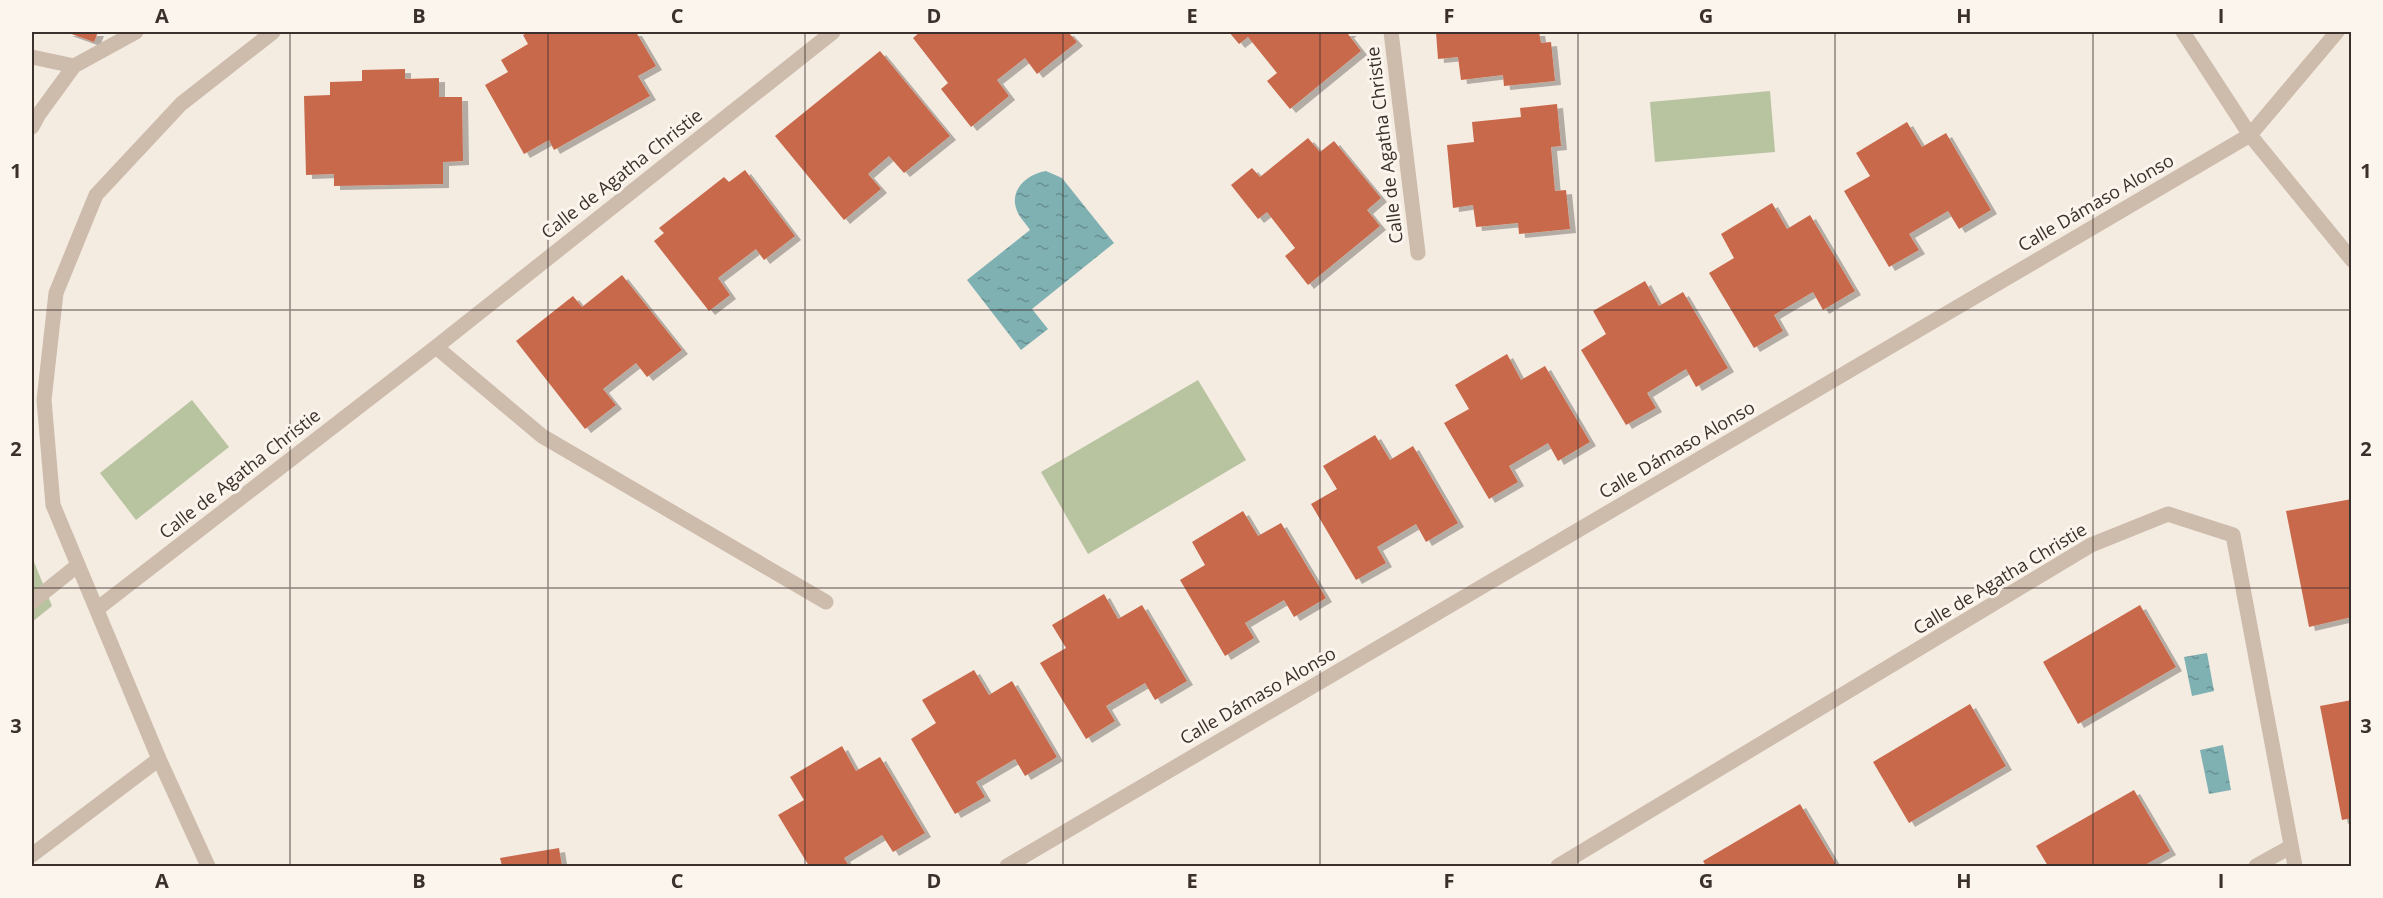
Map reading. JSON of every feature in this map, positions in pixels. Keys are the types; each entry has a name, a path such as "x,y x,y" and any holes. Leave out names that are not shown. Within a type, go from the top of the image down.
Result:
{"street":[{"path":"32,127 75,66 136,32"},
{"path":"208,867 159,759 53,505 44,400 56,293 96,195 181,104 273,32"},
{"name":"Calle de Agatha Christie","path":"97,609 436,347 833,32"},
{"name":"Calle de Agatha Christie","path":"1391,32 1418,253"},
{"path":"2182,32 2250,135 2352,260"},
{"name":"Calle Dámaso Alonso","path":"1007,867 2250,135 2337,32"},
{"path":"32,57 75,66"},
{"path":"436,347 542,436 826,602"},
{"name":"Calle de Agatha Christie","path":"1558,867 2091,545 2168,514 2232,535 2295,867"},
{"path":"32,602 78,565"},
{"path":"32,855 159,759"},
{"path":"2256,867 2290,847"}],"green space":[{"path":"1770,91 1775,152 1655,162 1650,102"},
{"path":"1198,380 1246,460 1088,554 1041,472"},
{"path":"192,400 229,447 136,520 100,473"},
{"path":"32,557 52,606 32,622"}],"water":[{"path":"1046,171 1062,178 1114,243 1032,309 1048,329 1021,350 967,280 1030,230 1019,215 1015,199 1025,180"},
{"path":"2207,653 2214,691 2192,696 2184,657"},
{"path":"2223,745 2231,790 2209,794 2200,750"}],"building":[{"path":"66,32 98,32 94,42"},
{"path":"529,32 636,32 656,66 638,76 650,96 554,150 549,140 524,154 485,85 508,72 501,60 528,44 523,35"},
{"path":"920,32 1068,32 1077,42 1037,74 1025,58 997,80 1009,96 971,127 941,89 948,83 913,38"},
{"path":"1229,32 1351,32 1348,34 1361,51 1290,109 1267,81 1277,73 1248,37 1239,44"},
{"path":"1436,32 1539,32 1541,43 1551,42 1555,81 1504,86 1503,75 1461,80 1458,57 1438,59"},
{"path":"880,51 950,136 904,173 889,156 868,174 881,189 844,220 775,136"},
{"path":"405,69 405,79 439,78 439,97 462,97 463,161 443,162 443,184 334,186 334,174 306,175 304,96 330,95 330,82 362,81 362,70"},
{"path":"1557,104 1561,146 1551,147 1555,191 1566,190 1570,229 1519,234 1518,223 1476,227 1473,205 1453,208 1447,145 1474,142 1472,122 1521,117 1520,108"},
{"path":"1907,122 1922,147 1946,133 1991,210 1959,229 1948,211 1909,234 1919,250 1889,267 1844,191 1870,176 1856,153"},
{"path":"1308,138 1320,152 1334,141 1381,198 1367,210 1380,226 1308,285 1285,256 1295,248 1267,212 1258,219 1231,185 1252,168 1260,177"},
{"path":"745,170 795,236 764,260 756,249 718,278 730,295 709,311 654,241 664,233 659,228 724,177 729,182"},
{"path":"1772,203 1787,229 1810,215 1855,291 1823,310 1813,292 1774,315 1783,331 1754,348 1709,273 1734,258 1721,234"},
{"path":"622,275 682,350 647,377 636,363 603,389 616,405 585,429 516,341 573,296 582,307"},
{"path":"1645,281 1659,306 1683,292 1728,368 1696,387 1686,369 1647,393 1656,408 1626,425 1581,350 1606,334 1593,311"},
{"path":"1507,354 1521,380 1545,366 1590,442 1558,461 1548,443 1509,466 1518,482 1489,499 1444,423 1469,409 1455,385"},
{"path":"1375,435 1390,460 1413,446 1458,523 1426,542 1416,524 1377,547 1386,563 1356,580 1311,504 1337,489 1323,466"},
{"path":"2352,499 2352,617 2309,627 2286,511"},
{"path":"1243,511 1258,536 1281,523 1326,598 1294,617 1284,600 1245,623 1254,638 1225,656 1180,580 1205,565 1192,542"},
{"path":"1104,594 1118,619 1142,605 1187,681 1155,700 1145,683 1106,706 1115,721 1086,739 1040,663 1066,648 1052,625"},
{"path":"2140,605 2176,667 2078,724 2043,662"},
{"path":"974,670 989,695 1012,681 1057,757 1025,776 1015,759 976,782 985,797 955,814 911,739 936,723 922,700"},
{"path":"2352,700 2352,818 2342,820 2320,706"},
{"path":"1970,704 2006,766 1909,823 1873,762"},
{"path":"842,746 856,771 880,757 925,833 893,852 882,835 844,858 849,866 809,866 778,815 804,800 790,777"},
{"path":"2134,790 2170,851 2143,866 2048,866 2036,846"},
{"path":"1800,804 1837,866 1706,866 1703,861"},
{"path":"559,848 562,866 502,866 500,858"}]}
